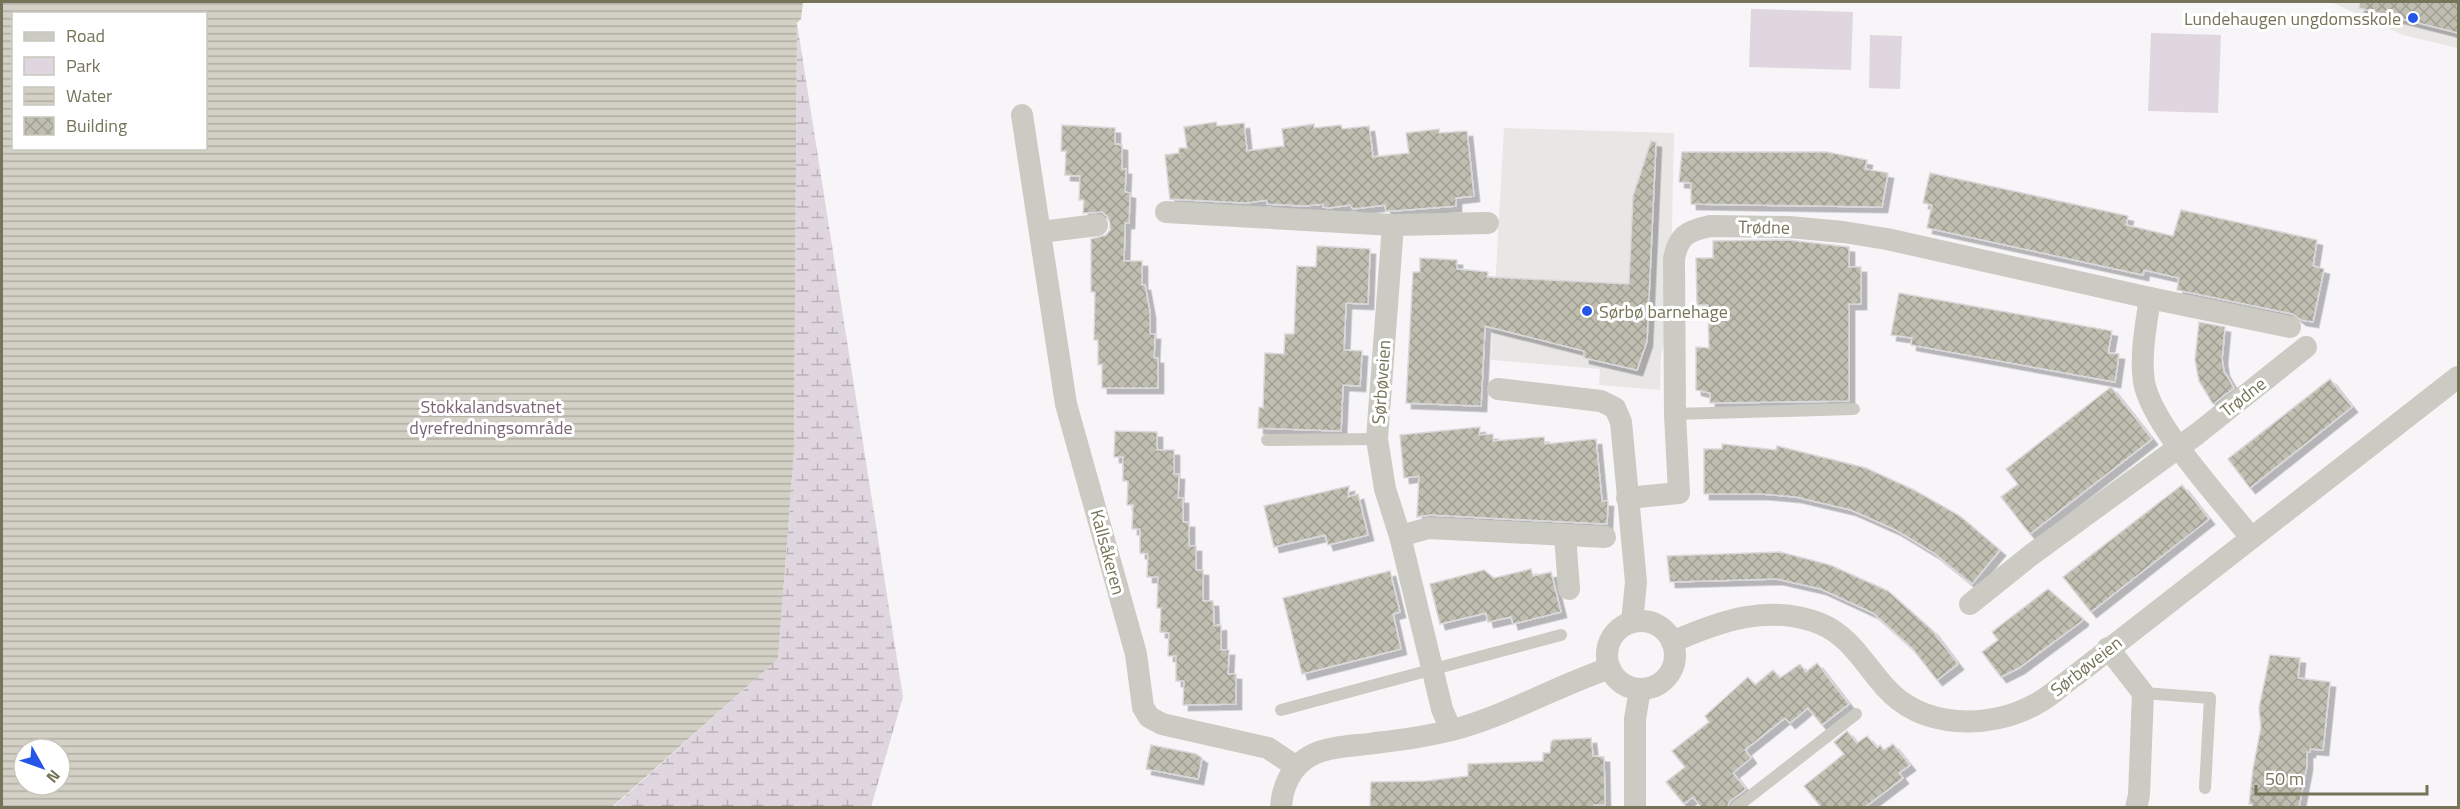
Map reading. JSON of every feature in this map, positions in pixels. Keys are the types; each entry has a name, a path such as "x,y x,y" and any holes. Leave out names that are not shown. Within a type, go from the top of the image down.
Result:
{"street":[{"name":"Kallsåkeren","path":"1022,115 1066,404 1136,654 1143,707 1149,717 1162,724 1268,748 1295,766"},
{"path":"1166,212 1393,225 1488,223"},
{"path":"1041,232 1097,225"},
{"name":"Sørbøveien","path":"1393,225 1377,439 1385,489 1400,536 1442,709 1451,730"},
{"name":"Trødne","path":"1627,498 1679,493 1675,414 1674,259 1677,245 1686,235 1697,229 1710,226 1789,227 1887,239 2290,327"},
{"path":"2150,298 2142,358 2148,397 2158,417 2179,447 2251,538"},
{"name":"Trødne","path":"1970,604 2031,555 2179,447 2306,347"},
{"name":"Sørbøveien","path":"1672,642 1708,626 1746,615 1797,616 1823,624 1856,650 1886,688 1920,713 1947,720 1975,722 2008,717 2037,704 2458,377"},
{"path":"1498,389 1600,401 1615,408 1621,422 1636,582 1632,622"},
{"path":"1400,536 1429,528 1605,537"},
{"path":"1564,535 1569,589"},
{"path":"1632,622 1652,622 1667,633 1672,642 1674,664 1660,683 1640,689 1622,683 1610,668 1607,657 1613,635 1632,622"},
{"path":"2109,648 2144,693 2139,795 2136,807"},
{"path":"1281,807 1286,783 1295,766 1314,754 1350,746 1415,739 1484,721 1575,679 1610,668"},
{"path":"1635,807 1635,719 1640,689"}],"lane":[{"path":"1675,414 1854,409"},
{"path":"1267,440 1377,439"},
{"path":"1281,710 1561,635"},
{"path":"2144,693 2210,698 2205,788"},
{"path":"1735,807 1856,714"}],"shaded area":[{"name":"Lundehaugen ungdomsskole","path":"2331,2 2458,2 2458,48 2403,35"},
{"path":"1504,128 1674,133 1670,323 1661,355 1660,390 1599,385 1600,369 1491,360"}],"green space":[{"path":"1751,9 1853,12 1851,70 1749,67"},
{"path":"797,23 903,697 871,807 612,808 778,659 794,452"},
{"path":"2151,33 2221,35 2218,113 2148,111"},
{"path":"1870,35 1902,36 1900,89 1869,88"}],"water":[{"name":"Stokkalandsvatnet dyrefredningsområde","path":"2,2 803,2 801,19 797,23 794,452 778,659 612,807 2,807"}],"building":[{"path":"2360,2 2458,2 2458,33 2359,8"},
{"path":"1216,122 1217,126 1244,123 1247,151 1284,146 1282,129 1314,124 1314,128 1341,125 1342,129 1369,126 1373,157 1409,153 1406,133 1439,129 1439,133 1467,131 1474,196 1456,198 1456,206 1393,211 1386,211 1385,205 1353,209 1350,205 1328,208 1323,207 1323,204 1305,206 1267,204 1267,200 1246,203 1170,199 1165,155 1179,153 1179,148 1187,148 1184,127"},
{"path":"1062,125 1115,128 1115,144 1122,145 1122,169 1126,169 1125,192 1130,193 1129,223 1125,223 1124,261 1142,261 1142,285 1145,285 1150,312 1150,334 1155,334 1154,358 1158,358 1158,388 1102,388 1102,364 1098,365 1098,340 1094,340 1095,292 1091,292 1091,239 1106,235 1110,230 1110,223 1102,212 1083,213 1084,200 1079,200 1080,176 1065,175 1066,151 1061,151"},
{"path":"1651,141 1656,142 1647,341 1637,370 1584,358 1584,351 1485,326 1481,406 1406,403 1413,272 1420,272 1420,258 1457,260 1457,269 1488,272 1487,277 1629,284 1633,196"},
{"path":"1682,152 1827,152 1867,160 1865,169 1888,173 1882,207 1691,204 1691,183 1679,182"},
{"path":"1930,173 2128,216 2126,225 2173,236 2181,210 2317,240 2313,266 2324,269 2313,322 2301,320 2293,314 2177,290 2179,278 2144,270 2143,275 1927,228 1932,205 1923,203"},
{"path":"1788,240 1849,247 1849,267 1861,267 1861,304 1849,304 1849,401 1710,403 1710,393 1696,390 1696,347 1709,348 1708,305 1697,305 1696,258 1713,258 1713,241"},
{"path":"1317,246 1370,249 1368,304 1346,303 1344,350 1362,351 1360,386 1343,385 1341,431 1258,428 1259,407 1263,408 1265,353 1284,354 1285,334 1294,334 1297,266 1316,267"},
{"path":"1899,293 2112,331 2108,353 2119,354 2115,382 1911,345 1912,338 1891,335"},
{"path":"2199,322 2225,327 2222,359 2224,371 2234,388 2213,404 2199,381 2195,360"},
{"path":"2330,379 2352,407 2250,488 2228,459"},
{"path":"2111,387 2152,439 2030,534 2001,497 2018,484 2006,469"},
{"path":"1480,427 1479,435 1493,434 1493,441 1544,437 1545,444 1596,439 1602,501 1608,501 1607,524 1430,515 1417,517 1419,476 1404,478 1400,435"},
{"path":"1115,431 1157,432 1157,450 1174,450 1174,474 1179,474 1178,498 1183,498 1183,522 1189,522 1189,546 1196,546 1196,570 1203,570 1203,601 1213,601 1214,626 1221,625 1221,650 1229,650 1228,674 1236,674 1236,704 1183,705 1184,681 1176,681 1176,656 1168,656 1169,633 1160,632 1161,608 1157,608 1158,577 1147,577 1148,554 1140,553 1140,529 1132,529 1133,505 1127,505 1128,481 1123,481 1123,457 1114,457"},
{"path":"1722,444 1776,450 1777,446 1866,468 1914,490 1960,516 2000,550 1972,584 1934,553 1896,530 1851,510 1796,497 1762,494 1704,494 1704,449 1722,449"},
{"path":"2182,485 2209,519 2091,612 2063,577"},
{"path":"1349,486 1348,497 1358,494 1368,535 1328,545 1325,535 1274,547 1264,506"},
{"path":"1780,552 1830,565 1888,591 1932,630 1958,664 1937,680 1912,648 1873,613 1821,589 1777,579 1670,582 1667,556"},
{"path":"1531,569 1533,576 1551,572 1561,612 1513,624 1511,617 1488,622 1486,613 1440,624 1430,584 1484,570 1494,578"},
{"path":"1390,571 1400,612 1393,614 1401,649 1302,674 1283,598"},
{"path":"2048,589 2083,619 2082,621 2019,668 2001,677 1982,652 1998,640 1992,632"},
{"path":"2270,655 2300,658 2298,678 2330,682 2323,750 2310,749 2310,752 2307,752 2307,765 2299,807 2252,807 2252,804 2249,804 2261,727 2259,708"},
{"path":"1817,663 1849,704 1822,725 1808,708 1790,723 1785,718 1745,750 1751,758 1733,773 1746,789 1730,801 1727,807 1701,807 1693,797 1684,804 1666,782 1685,767 1672,751 1709,722 1705,716 1748,677 1755,685 1773,670 1780,678 1800,664 1806,672"},
{"path":"1847,731 1857,743 1867,736 1877,748 1880,745 1884,750 1893,744 1910,765 1899,773 1903,778 1865,807 1821,807 1804,786 1844,754 1834,742"},
{"path":"1591,738 1593,756 1604,757 1605,805 1594,805 1594,807 1370,807 1371,782 1426,781 1468,776 1468,764 1543,761 1543,753 1550,753 1553,740"},
{"path":"1151,745 1196,754 1202,758 1198,779 1146,769"}],"place":[{"name":"Lundehaugen ungdomsskole","path":"2413,18"},
{"name":"Sørbø barnehage","path":"1587,311"}]}
